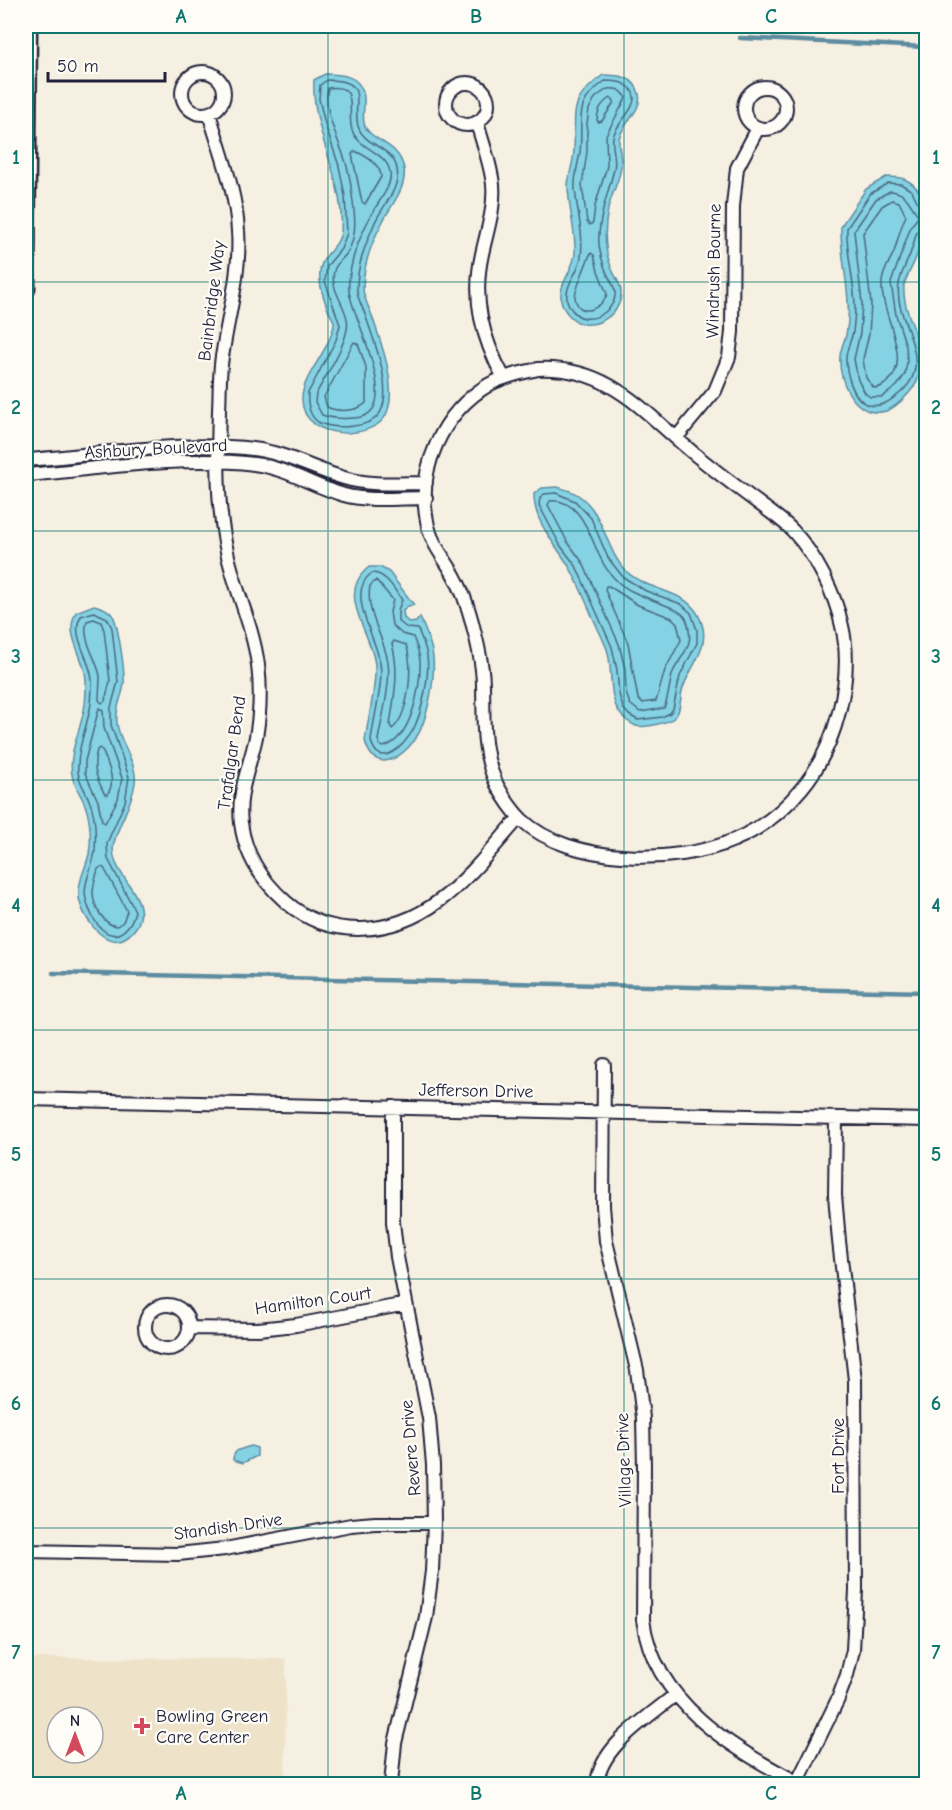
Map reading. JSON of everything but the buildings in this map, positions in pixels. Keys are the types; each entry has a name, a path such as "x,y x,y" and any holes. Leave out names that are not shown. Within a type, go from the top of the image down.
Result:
{"street":[{"path":"26,289 28,26"},
{"name":"Bainbridge Way","path":"209,113 236,208 238,232 234,293 222,352 218,461"},
{"path":"477,122 493,184 492,208 478,279 478,305 481,324 491,355 504,378"},
{"name":"Windrush Bourne","path":"676,438 715,391 729,357 732,332 733,206 736,178 738,168 758,128"},
{"path":"550,369 573,371 615,387 676,438 791,528 805,546 828,586 843,628 845,654 844,680 837,723 822,761 793,799 766,822 735,840 690,854 642,857 576,848 539,833 519,818 498,786 489,764 483,733 481,655 469,611 452,571 435,547 427,524 426,483 433,453 449,421 473,395 515,374 550,369"},
{"name":"Ashbury Boulevard","path":"26,460 167,448 254,449 278,453 348,480 372,483 426,483"},
{"name":"Ashbury Boulevard","path":"26,476 181,462 218,461 278,468 319,486 355,497 426,498"},
{"name":"Trafalgar Bend","path":"218,461 224,541 254,641 258,665 259,714 244,779 240,814 247,848 264,879 294,909 326,925 362,930 396,924 439,901 457,885 519,818"},
{"name":"Village Drive","path":"604,1065 603,1206 606,1241 637,1370 643,1418 643,1620 650,1648 676,1694 724,1740 754,1760 799,1784"},
{"name":"Jefferson Drive","path":"26,1099 927,1120"},
{"name":"Revere Drive","path":"391,1785 395,1743 426,1617 432,1571 434,1523 429,1418 397,1257 393,1222 393,1107"},
{"name":"Fort Drive","path":"799,1784 838,1698 853,1650 856,1590 856,1404 835,1194 836,1118"},
{"name":"Hamilton Court","path":"189,1328 258,1329 296,1325 406,1304"},
{"name":"Standish Drive","path":"26,1551 178,1554 225,1550 351,1525 434,1523"},
{"path":"597,1785 606,1756 619,1742 676,1694"}],"shaded area":[{"path":"31,1658 286,1659 285,1784 29,1784"}],"water":[{"path":"325,74 348,77 361,86 364,96 364,123 367,129 396,153 404,169 403,183 375,238 363,280 365,298 387,364 389,404 386,415 379,423 368,429 340,433 314,424 305,414 302,400 305,384 328,343 334,326 323,294 320,271 325,257 338,241 341,231 338,192 314,99 314,80"},
{"path":"603,75 620,76 630,80 637,88 639,100 638,106 619,139 620,171 609,204 606,224 607,253 620,286 620,299 610,316 598,323 584,324 577,322 568,314 563,307 561,297 563,284 572,266 575,253 568,185 574,153 576,107 584,92"},
{"path":"886,177 902,178 914,185 924,204 922,239 904,285 904,297 918,342 921,366 916,383 905,398 886,411 875,412 858,404 851,396 840,367 840,354 848,323 841,226 866,189"},
{"path":"557,487 576,494 587,503 600,521 613,553 626,571 648,585 682,598 698,615 703,628 703,644 682,691 678,712 672,719 656,724 636,726 618,711 605,645 574,576 547,534 535,505 534,494 542,488"},
{"path":"369,567 380,567 389,572 414,605 408,606 403,611 404,618 410,623 416,622 420,617 433,657 431,695 420,731 415,740 400,755 384,761 376,759 365,741 375,666 373,653 358,615 355,590 359,578"},
{"path":"94,605 111,614 117,628 124,677 117,711 117,723 135,776 133,791 116,835 113,854 122,875 135,894 141,915 134,930 120,940 106,938 93,927 79,898 80,881 89,854 90,833 89,819 75,784 71,766 86,699 85,672 72,630 76,612"},
{"path":"251,1446 257,1448 257,1456 243,1463 233,1460 236,1452"}],"waterway":[{"path":"740,38 926,47"},
{"path":"53,973 926,992"}],"place":[{"name":"Bowling Green Care Center","path":"142,1726"}]}
